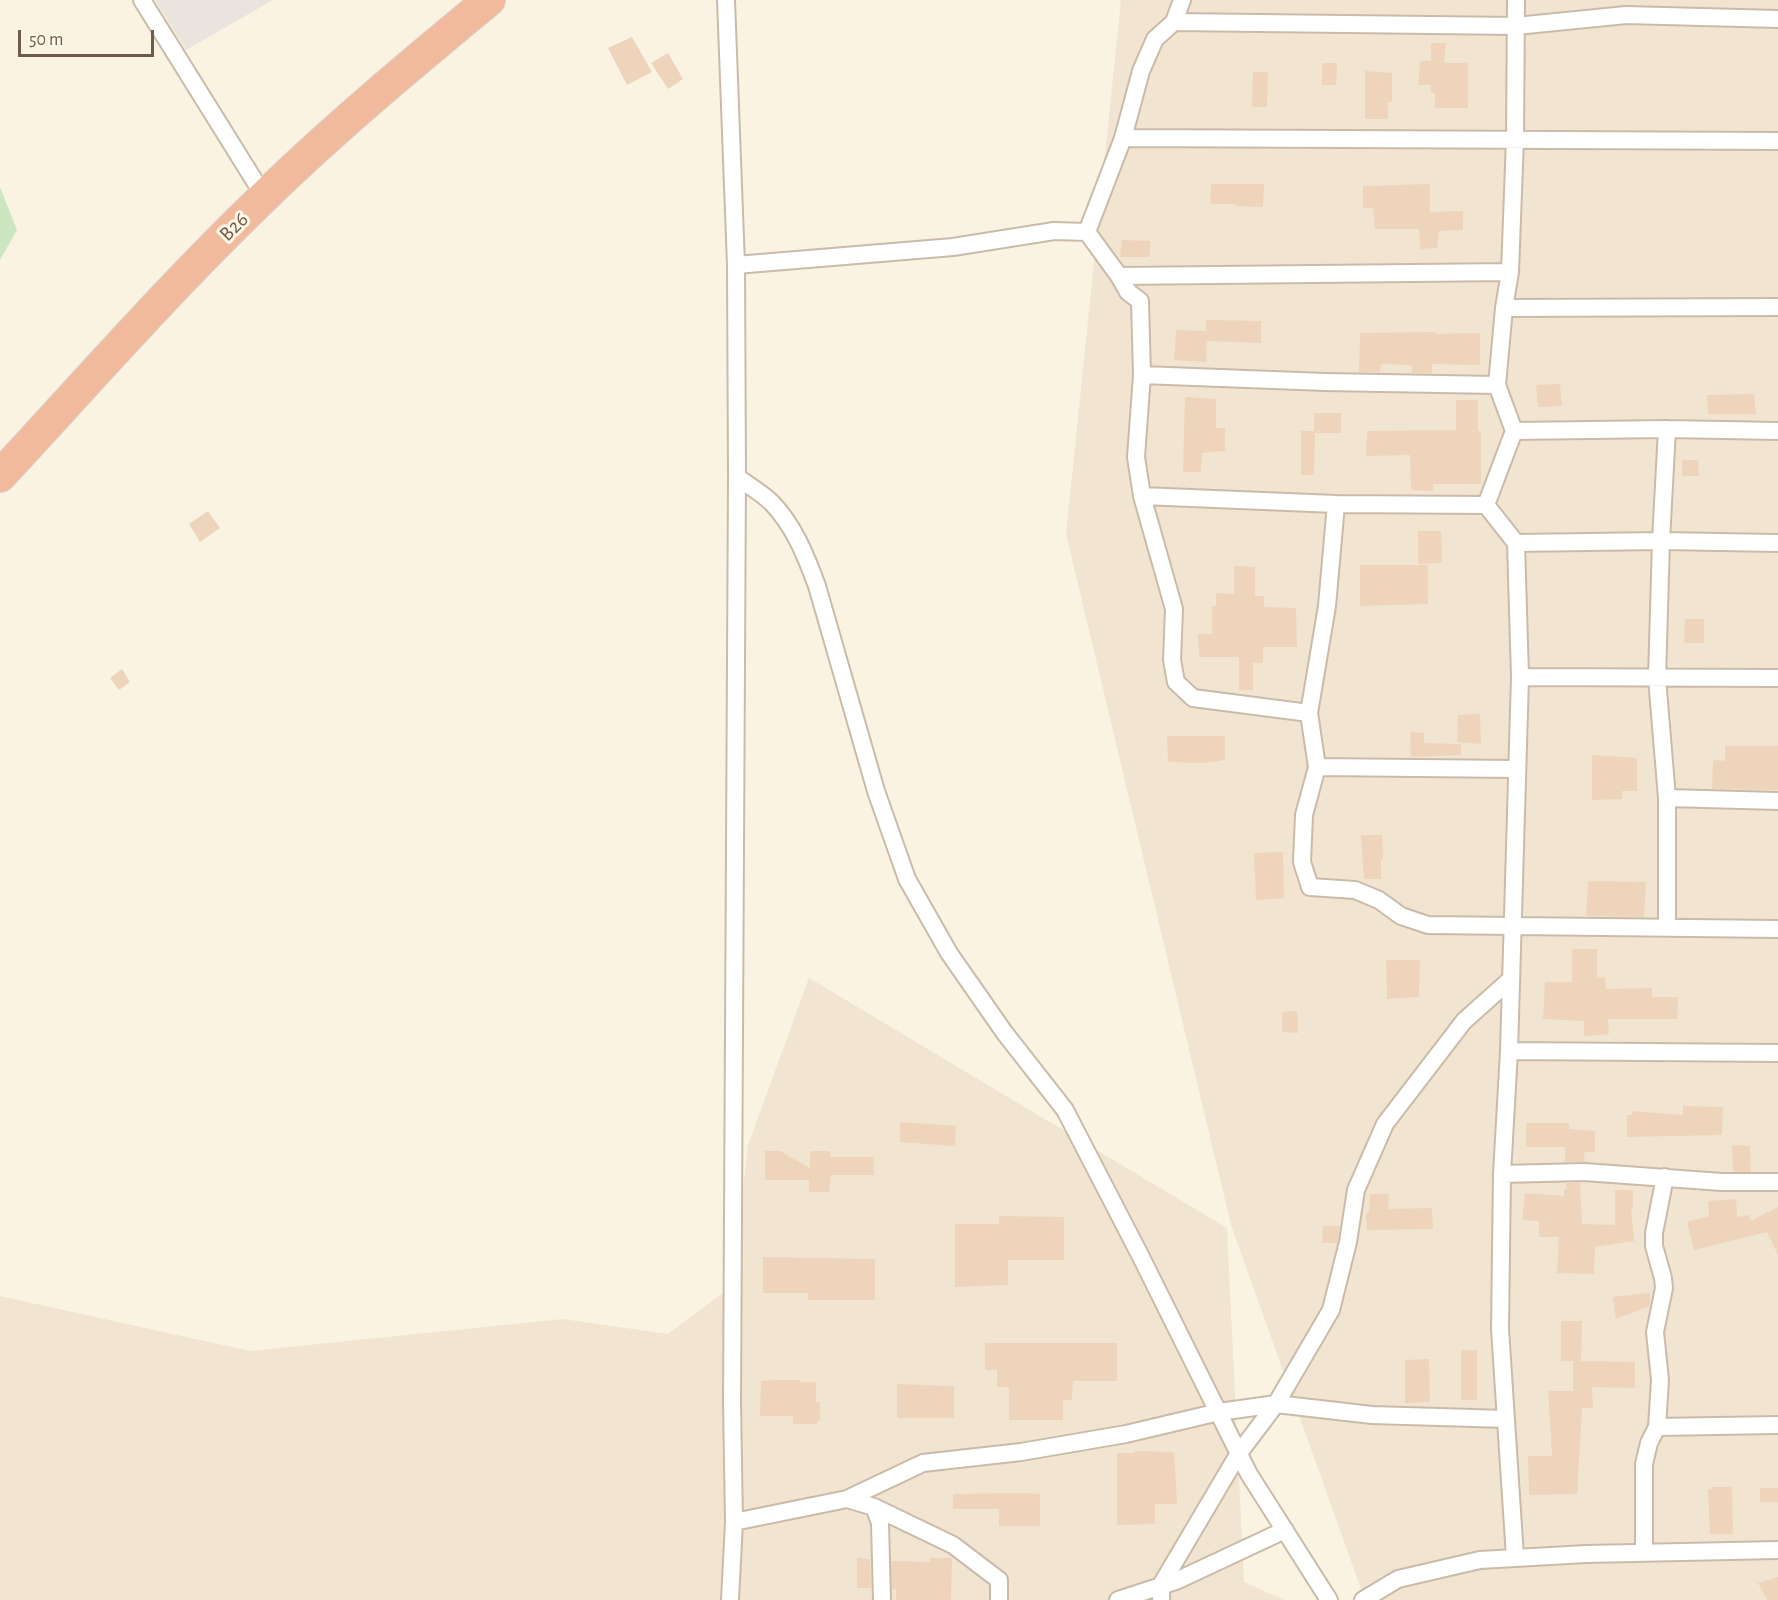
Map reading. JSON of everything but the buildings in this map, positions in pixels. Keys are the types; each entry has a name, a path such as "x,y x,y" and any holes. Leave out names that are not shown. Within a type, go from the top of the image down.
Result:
{"highway":[{"name":"B26","path":"0,476 161,300 264,196 334,131 489,0"}],"street":[{"path":"142,0 264,196"},
{"path":"726,0 736,265 737,477 732,1390 734,1522 730,1600"},
{"path":"1088,232 1123,138 1141,71 1155,39 1174,22 1182,0"},
{"path":"1486,505 1514,431 1497,385 1504,308 1510,272 1515,139 1516,0"},
{"path":"1174,22 1516,26 1626,7 1778,19"},
{"path":"1123,138 1778,141"},
{"path":"736,265 953,247 1054,231 1088,232"},
{"path":"1088,232 1128,292 1140,301 1142,375 1136,457 1142,496 1174,609 1172,660 1176,682 1193,698 1309,713"},
{"path":"1119,276 1510,272"},
{"path":"1504,308 1778,307"},
{"path":"1142,375 1325,382 1497,385"},
{"path":"1514,431 1666,429 1778,431"},
{"path":"1666,429 1657,678 1666,798 1666,927"},
{"path":"737,477 771,502 790,527 806,555 876,791 907,879 949,953 1004,1032 1065,1110 1249,1474 1329,1600"},
{"path":"1142,496 1335,504 1486,505"},
{"path":"1335,504 1327,606 1309,713 1317,767 1304,815 1302,862 1310,887 1355,890 1379,900 1401,916 1428,925 1778,929"},
{"path":"1486,505 1516,543 1520,677 1509,1051 1502,1174 1500,1329 1515,1557"},
{"path":"1516,543 1661,541 1778,543"},
{"path":"1520,677 1778,678"},
{"path":"1317,767 1517,769"},
{"path":"1666,798 1778,801"},
{"path":"1161,1593 1239,1453 1276,1404 1331,1310 1348,1242 1356,1190 1385,1124 1464,1020 1510,979"},
{"path":"1509,1051 1778,1053"},
{"path":"1502,1174 1584,1172 1722,1182 1778,1182"},
{"path":"1644,1552 1644,1464 1649,1443 1657,1428 1660,1380 1655,1332 1664,1288 1654,1246 1654,1233 1665,1177"},
{"path":"734,1522 847,1499 923,1463 1033,1450 1126,1434 1219,1412 1276,1404 1372,1415 1506,1419"},
{"path":"1657,1428 1778,1425"},
{"path":"847,1499 874,1507 953,1545 999,1580 999,1600"},
{"path":"874,1507 880,1523 882,1600"},
{"path":"1118,1600 1161,1593 1176,1581 1285,1530"},
{"path":"1363,1600 1398,1578 1480,1560 1644,1552 1778,1550"}],"shaded area":[{"path":"155,0 273,0 186,50"},
{"path":"1121,0 1778,0 1778,1600 1365,1600 1231,1225 1066,534"},
{"path":"809,978 1227,1228 1244,1582 1284,1600 0,1600 0,1296 250,1351 563,1319 668,1334 732,1286 748,1145"}],"green space":[{"path":"0,187 17,230 0,260"}]}
